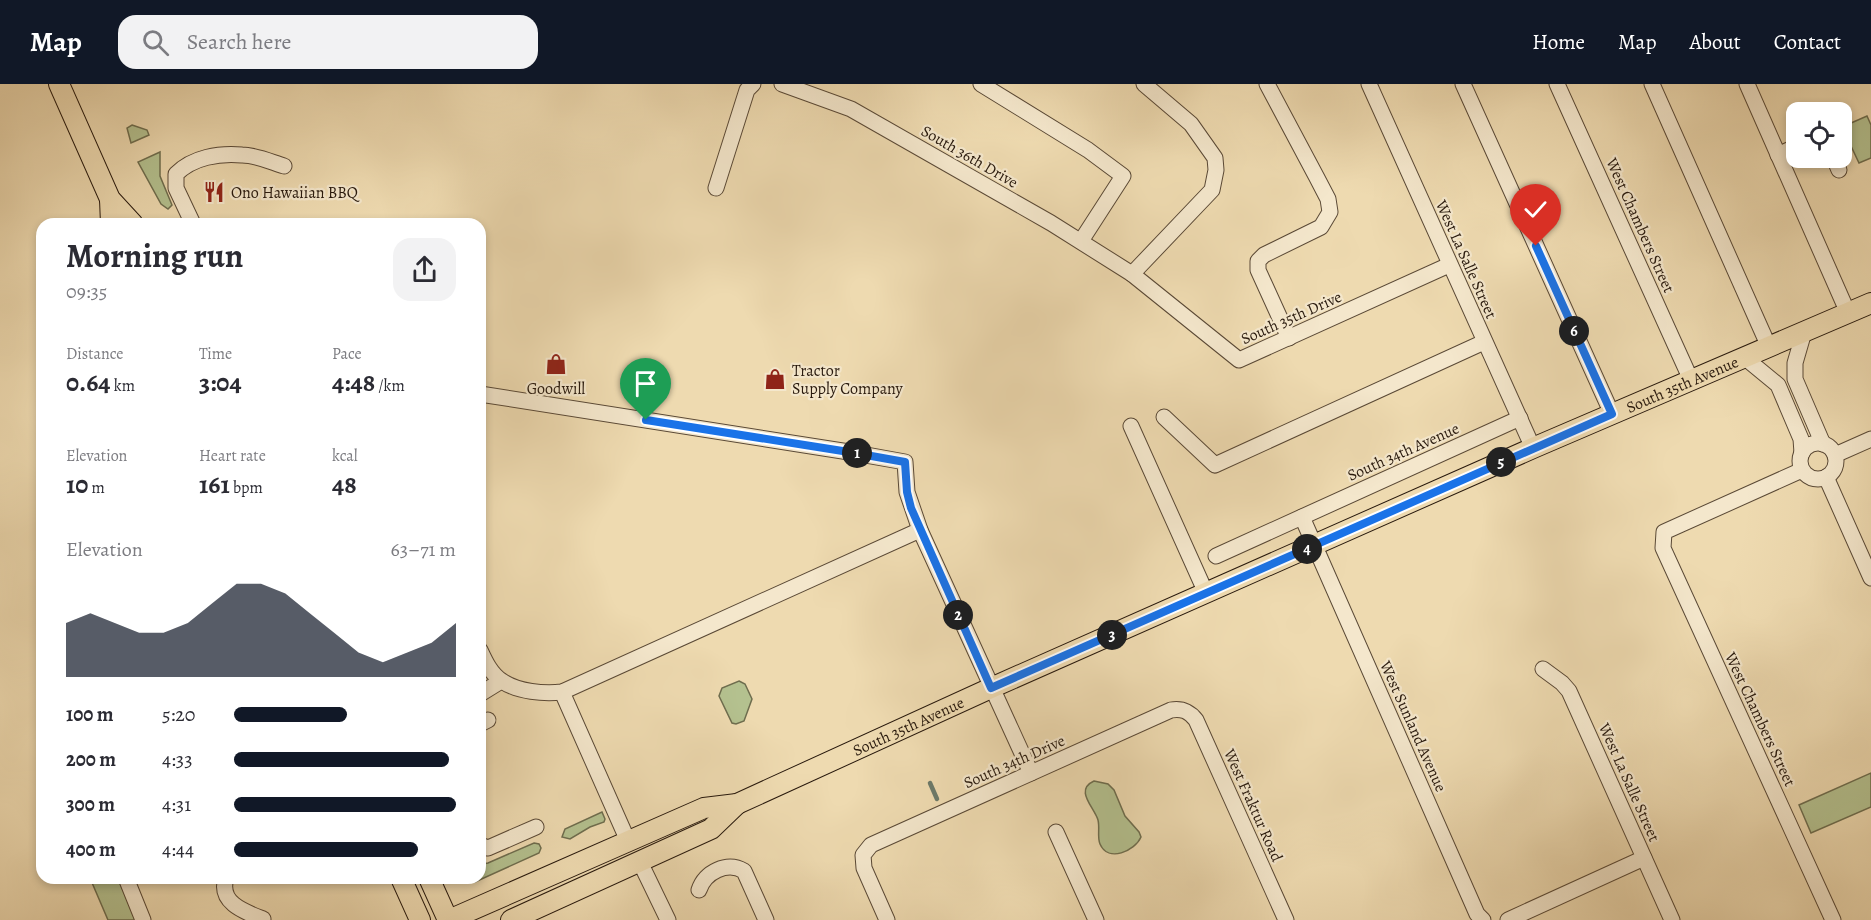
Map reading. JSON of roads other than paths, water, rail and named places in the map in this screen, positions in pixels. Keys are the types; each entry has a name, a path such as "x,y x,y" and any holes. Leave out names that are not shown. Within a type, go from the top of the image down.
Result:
{"main road":[{"path":"58,84 110,199 127,218"},
{"path":"110,199 111,218"},
{"name":"South 35th Avenue","path":"449,920 704,808 737,804 991,688 1533,448 1871,303"},
{"name":"South 35th Avenue","path":"511,920 711,829 737,804"},
{"path":"404,884 420,920"},
{"path":"432,884 449,920"}],"street":[{"path":"716,188 747,90 753,84"},
{"name":"South 36th Drive","path":"782,84 851,109 1132,274"},
{"path":"981,84 1088,150 1123,176 1081,242"},
{"path":"1132,274 1212,190 1216,170 1215,158 1191,124 1144,84"},
{"path":"1267,84 1328,199 1330,212 1321,227 1264,255 1258,261 1258,270 1289,338"},
{"name":"West La Salle Street","path":"1369,84 1533,448"},
{"path":"1463,84 1612,414"},
{"name":"West Chambers Street","path":"1557,84 1691,380"},
{"path":"1652,84 1769,347"},
{"path":"1747,84 1848,313"},
{"path":"1778,155 1786,151"},
{"path":"190,218 176,188 176,174 182,168 210,156 244,154 284,166"},
{"name":"South 35th Drive","path":"1132,274 1239,360 1449,265"},
{"path":"1744,357 1778,385 1801,439 1800,465 1802,470 1815,479 1826,477 1835,465 1795,379 1795,363 1804,332"},
{"path":"1164,417 1215,465 1485,342"},
{"path":"486,395 905,462 907,492 920,530 1031,773"},
{"name":"South 34th Avenue","path":"1216,556 1520,418"},
{"path":"1131,426 1206,593"},
{"path":"1802,453 1813,444 1829,450 1871,439"},
{"name":"West Chambers Street","path":"1802,470 1664,532 1663,548 1833,920"},
{"path":"1826,477 1871,578"},
{"path":"1302,517 1314,545"},
{"path":"486,661 501,681 533,692 562,692 920,530"},
{"name":"West Sunland Avenue","path":"1314,545 1477,914 1483,920"},
{"name":"West La Salle Street","path":"1543,669 1562,682 1569,692 1672,920"},
{"path":"486,690 501,681"},
{"path":"562,692 628,841"},
{"name":"South 34th Drive","path":"887,920 864,868 863,855 871,845 1171,710 1184,710"},
{"name":"West Fraktur Road","path":"1184,710 1192,714 1196,720 1286,920"},
{"path":"486,847 536,827"},
{"path":"1056,832 1096,920"},
{"path":"1508,920 1644,858"},
{"path":"640,862 668,920"},
{"path":"699,890 702,881 710,874 731,866 738,868 744,871 766,920"},
{"path":"128,884 143,920"},
{"path":"225,884 227,898 237,908 263,919"}],"waterway":[{"path":"930,783 937,799"}],"place":[{"name":"Ono Hawaiian BBQ","path":"214,192"},
{"name":"Goodwill","path":"556,364"},
{"name":"Tractor Supply Company","path":"775,379"}]}
